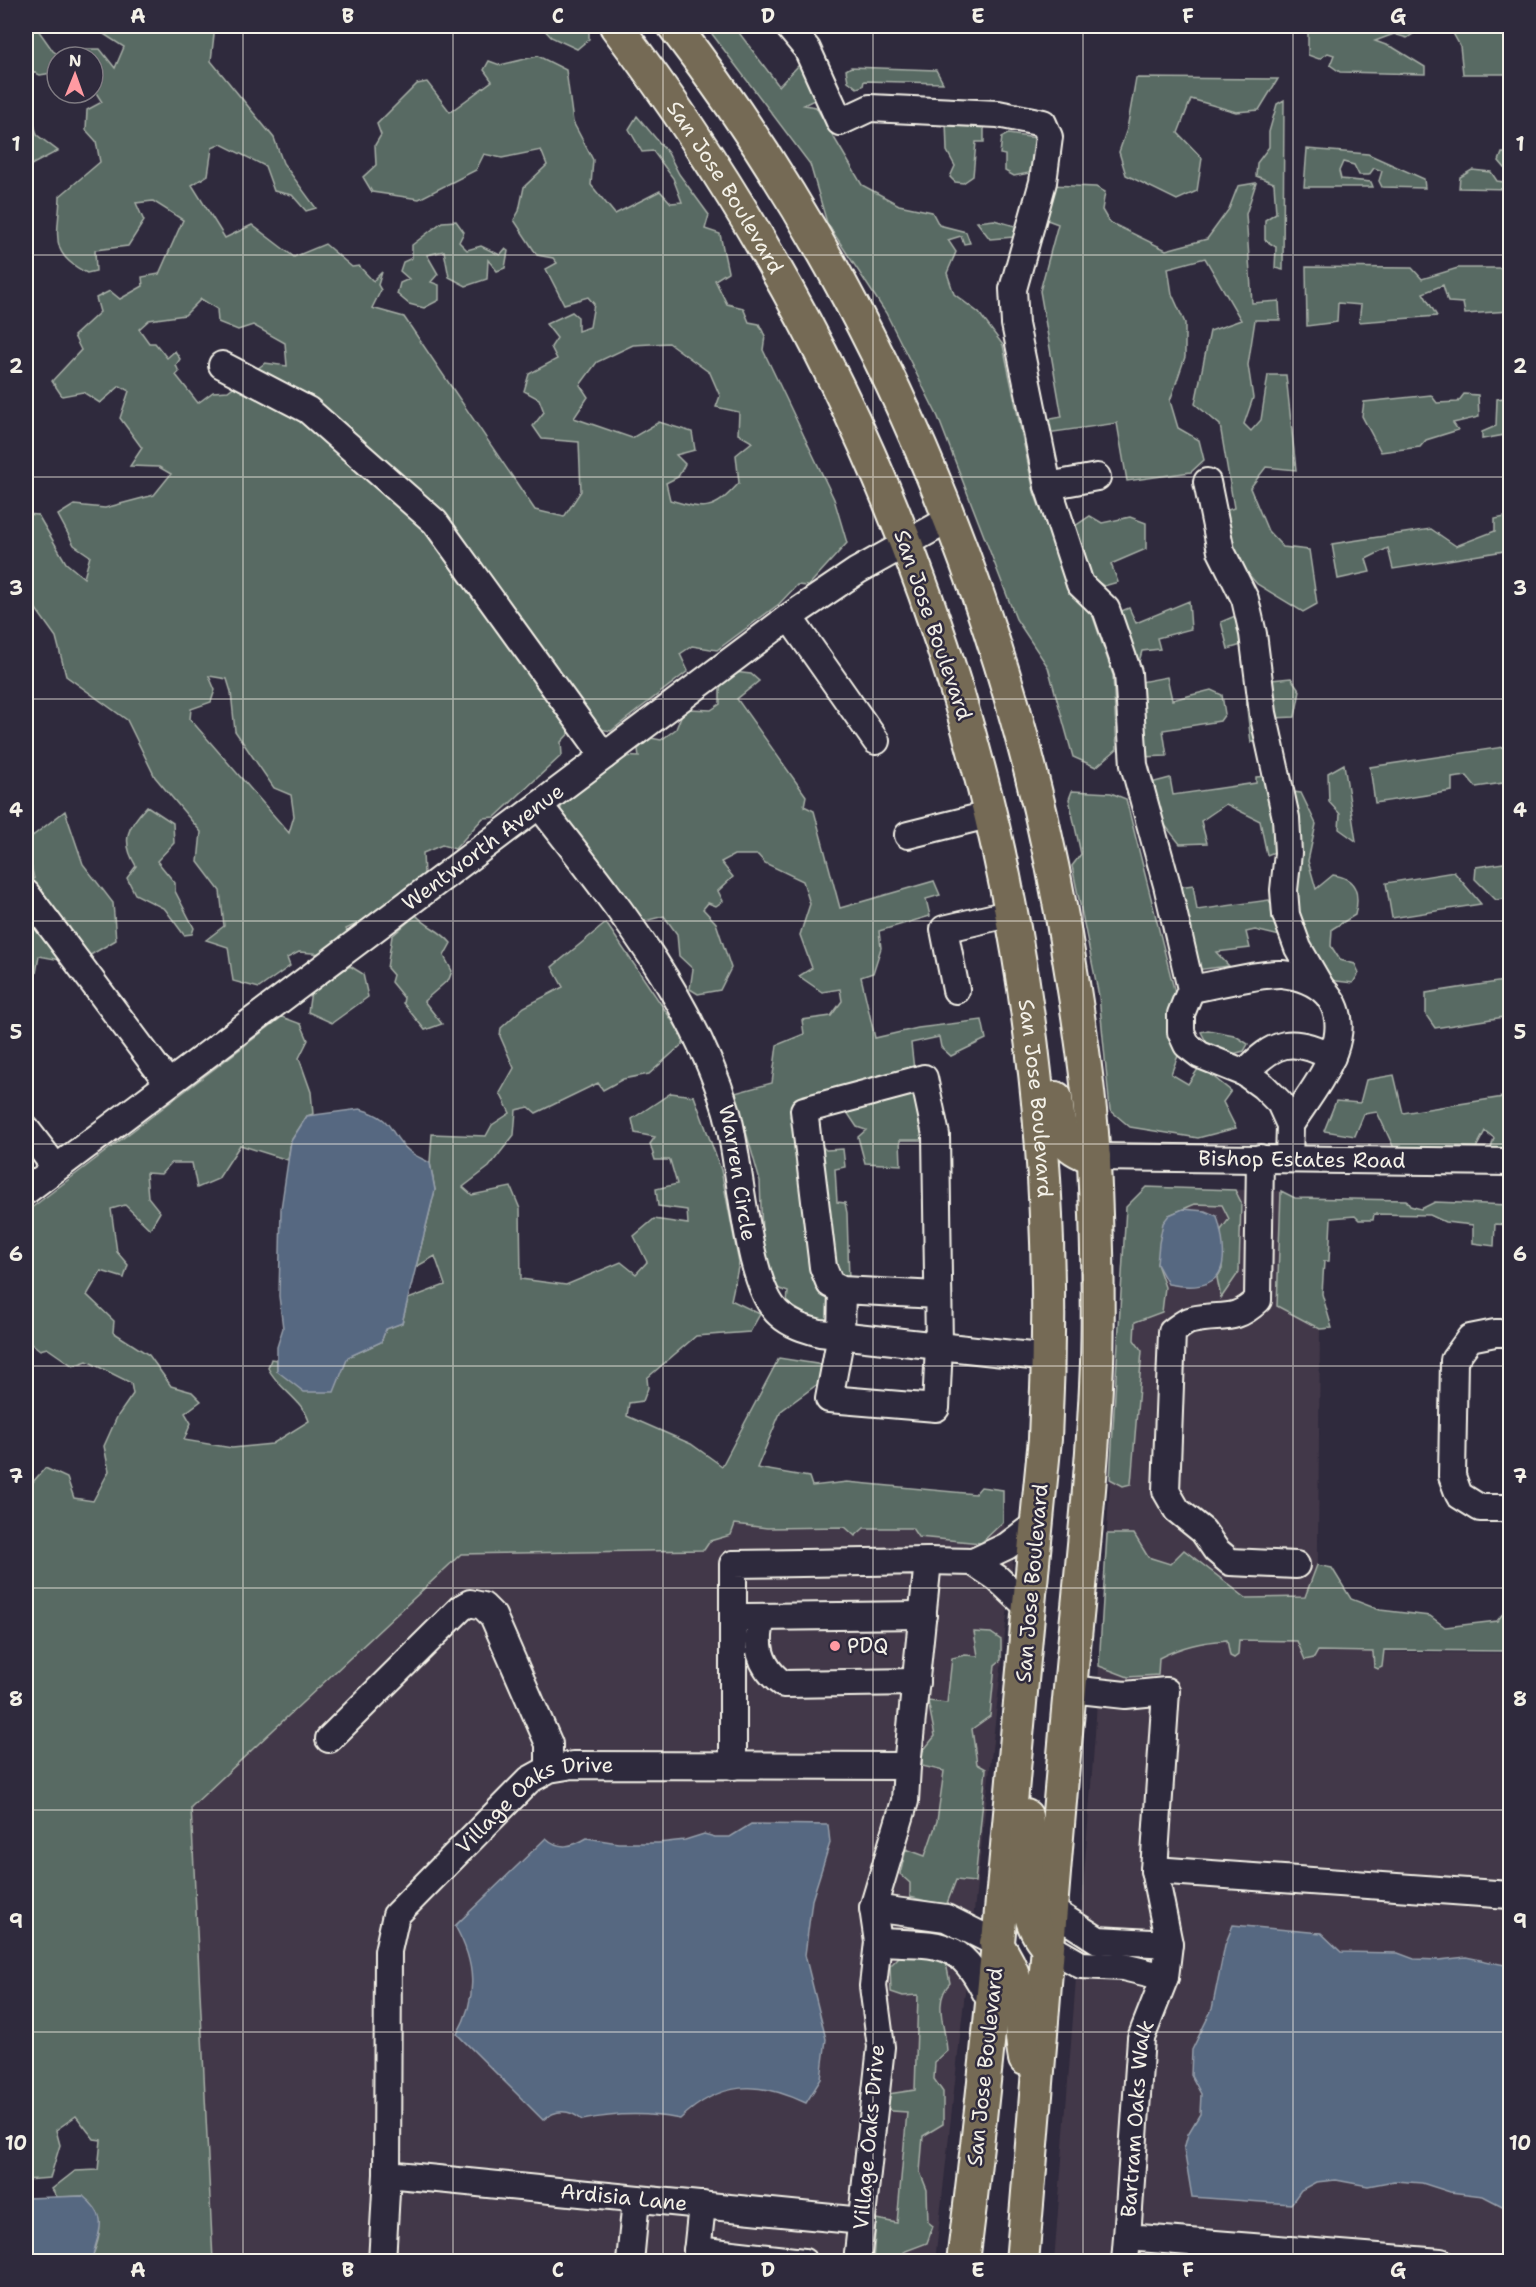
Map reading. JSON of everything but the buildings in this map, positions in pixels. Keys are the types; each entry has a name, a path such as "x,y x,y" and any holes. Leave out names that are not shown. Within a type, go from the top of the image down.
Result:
{"main road":[{"name":"San Jose Boulevard","path":"616,26 704,150 780,275 852,415 906,542 948,660 992,814 1026,996 1041,1123 1047,1206 1049,1358 1045,1438 996,1944 986,2082 963,2262"},
{"path":"674,26 741,120 822,250 893,384 950,519 1007,685 1039,804 1061,906 1081,1038 1094,1157 1097,1362 1022,2262"},
{"path":"1012,913 1032,924 1064,1138 1073,1151 1094,1157"},
{"path":"1049,1358 1066,1362 1077,1374 1075,1454 1089,1476"},
{"path":"1016,1750 1028,1828 1027,1881 1031,1910 1038,1935 1048,1946"},
{"path":"996,1944 1011,1963 1017,1979 1022,2041 1035,2116"}],"street":[{"path":"788,26 807,49 840,122 870,108 998,114 1043,123 1049,137 1043,182 1013,290 1015,324 1048,486 1080,584 1106,609 1128,673 1134,765 1167,885 1191,989 1181,1014 1181,1032 1187,1045 1200,1055 1245,1073 1280,1103 1290,1125 1289,1159"},
{"path":"222,365 308,410 435,522 604,756"},
{"path":"1048,486 1097,477"},
{"path":"1207,482 1221,551 1245,599 1253,634 1263,713 1286,819 1288,853 1284,890 1286,915 1298,948 1338,1014 1338,1037 1332,1057 1290,1125"},
{"name":"Wentworth Avenue","path":"26,1191 789,617 858,571 950,519"},
{"path":"789,617 876,741"},
{"name":"Warren Circle","path":"539,805 607,892 650,954 693,1028 726,1109 739,1165 752,1253 768,1300 778,1314 799,1327 841,1335 1049,1358"},
{"path":"908,835 992,814"},
{"path":"26,893 168,1083"},
{"path":"956,990 944,929 1012,913"},
{"path":"1191,989 1280,974 1300,978 1320,986"},
{"path":"1245,1073 1262,1054 1280,1045 1299,1043 1332,1057"},
{"path":"842,1290 841,1335 829,1399 936,1408 939,1346 936,1135 924,1078 804,1110 823,1267 830,1284 842,1290 937,1295"},
{"path":"26,1129 56,1168"},
{"name":"Bishop Estates Road","path":"1094,1157 1510,1162"},
{"path":"1260,1158 1258,1300 1245,1312 1230,1318 1191,1320 1172,1332 1166,1491 1178,1510 1203,1531 1216,1550 1230,1562 1296,1564"},
{"path":"1510,1333 1495,1333 1470,1338 1454,1360 1452,1476 1459,1495 1480,1508 1510,1508"},
{"path":"733,1766 733,1564 974,1562 1007,1546 1036,1524"},
{"path":"907,1767 928,1561"},
{"path":"974,1562 997,1578 1030,1609"},
{"path":"329,1739 461,1608 470,1603 483,1606 493,1616 549,1744 549,1769"},
{"path":"733,1617 923,1615"},
{"path":"763,1617 757,1634 759,1653 770,1675 783,1684 916,1682"},
{"name":"Bartram Oaks Walk","path":"1070,1689 1125,1695 1166,1691 1154,1870 1168,1944 1165,1977 1141,2038 1126,2249 1441,2262"},
{"name":"Village Oaks Drive","path":"382,2262 387,2174 388,1950 396,1915 529,1780 549,1769 573,1766 907,1767 905,1801 873,1908 878,1942 873,1986 880,2047 857,2262"},
{"path":"1154,1870 1510,1895"},
{"path":"873,1908 946,1918 996,1944"},
{"path":"1051,1910 1098,1940 1168,1944"},
{"path":"878,1942 942,1947 963,1956 973,1968 991,2003"},
{"path":"1048,1946 1081,1965 1123,1967 1165,1977"},
{"name":"Ardisia Lane","path":"387,2174 862,2221"},
{"path":"630,2262 636,2199"},
{"path":"702,2205 696,2256 804,2262"}],"shaded area":[{"path":"1146,1187 1281,1191 1277,1306 1320,1329 1317,1651 1510,1653 1510,2261 1054,2262 1095,1734 1126,1207"},
{"path":"712,1517 1003,1522 1014,1552 935,2261 213,2261 191,1807 461,1554 694,1550"}],"green space":[{"path":"99,26 215,26 211,61 274,138 283,163 316,208 306,211 292,195 274,191 265,166 221,144 212,148 208,175 192,185 225,238 252,225 294,257 325,244 352,267 359,266 373,281 382,272 378,285 381,290 372,308 404,317 535,510 564,517 581,491 579,442 542,439 533,426 544,412 539,399 524,391 529,374 557,359 551,347 557,338 546,324 572,312 578,317 578,331 590,327 594,304 588,297 564,304 546,269 557,263 553,258 537,255 514,220 519,211 524,187 547,165 541,150 502,158 484,154 476,170 419,199 372,192 363,177 376,165 375,145 381,135 377,124 417,84 427,82 450,112 492,81 484,70 489,61 500,65 538,56 566,70 573,122 593,160 591,185 615,214 660,191 671,203 682,202 673,178 653,151 642,152 629,129 637,116 668,153 679,174 709,215 705,229 720,234 728,272 715,280 727,304 743,308 749,322 759,324 765,336 763,350 834,499 847,543 808,586 797,585 779,604 717,650 692,646 680,654 688,671 611,731 577,725 561,742 562,755 495,817 483,818 455,849 442,845 423,853 424,875 361,922 346,929 349,933 325,954 299,952 287,958 290,966 259,988 233,981 228,947 206,940 224,926 220,891 198,862 201,832 155,777 127,720 66,676 56,637 26,595 26,514 38,515 66,563 84,578 90,556 74,545 58,515 74,505 105,508 154,495 171,474 159,467 130,466 142,448 120,418 129,391 120,386 100,403 83,392 62,396 52,381 81,350 74,336 100,312 96,298 110,291 120,299 143,286 142,277 159,274 183,220 153,201 136,203 144,221 128,246 95,250 96,271 87,273 74,266 66,258 58,242 60,196 100,162 96,141 86,130 87,110 96,105 105,105 105,55 115,68 124,47 96,29","holes":["201,299 217,309 218,322 238,330 253,325 285,343 287,366 265,363 228,391 213,392 198,403 176,375 179,372 176,365 180,359 175,351 167,358 155,343 149,343 139,329 149,320 185,315","669,343 710,373 720,396 716,407 739,412 738,434 752,442 736,455 739,483 722,499 708,506 692,506 670,500 666,483 678,477 685,464 676,455 695,450 692,432 659,422 632,438 574,418 588,397 580,385 597,362 633,345","209,676 227,679 231,692 235,731 274,788 291,795 294,816 289,833 190,719 191,709 211,702 215,690"]},
{"path":"541,26 584,26 589,32 589,39 577,49 551,37"},
{"path":"706,26 734,26 779,86 799,65 813,74 808,83 814,100 804,105 816,107 862,185 899,205 932,212 939,225 966,232 970,243 964,244 961,236 948,240 956,252 947,273 954,294 979,313 1003,345 1034,492 1071,594 1091,611 1113,675 1117,749 1096,767 1073,757 1048,667 1016,619 938,417 886,313 827,223 810,164"},
{"path":"1308,26 1417,26 1416,32 1407,38 1394,34 1375,41 1394,48 1425,67 1425,74 1340,72 1330,65 1334,55 1328,53 1319,59 1308,55"},
{"path":"1449,26 1510,26 1510,74 1463,74 1460,46"},
{"path":"36,27 49,45 45,45 45,74 40,75 26,69 26,38"},
{"path":"851,67 936,70 943,83 864,81 863,86 857,88 848,81 846,70"},
{"path":"1136,78 1278,79 1259,110 1236,112 1191,99 1178,133 1202,158 1197,191 1177,200 1126,175 1119,152 1127,129"},
{"path":"26,94 37,135 58,151 31,165 26,182"},
{"path":"1284,100 1283,270 1275,268 1276,247 1265,240 1265,220 1276,213 1274,183 1256,176 1257,163 1269,147 1269,132 1277,104"},
{"path":"946,121 984,127 984,142 976,142 973,176 963,183 955,182 950,177 955,166 947,151"},
{"path":"1008,134 1037,138 1039,157 1029,173 1014,176 1005,171 1005,155 1000,154 1002,137"},
{"path":"1307,149 1368,154 1424,179 1425,188 1382,187 1379,181 1382,171 1374,168 1369,175 1359,175 1354,165 1343,162 1339,171 1341,179 1371,182 1373,187 1304,187"},
{"path":"1502,153 1510,153 1510,174 1499,161"},
{"path":"1472,170 1491,172 1497,181 1504,182 1510,177 1510,189 1459,188 1460,177"},
{"path":"1256,183 1246,214 1252,303 1279,301 1280,320 1255,320 1248,365 1253,398 1244,424 1251,431 1261,420 1268,375 1286,375 1296,470 1266,467 1250,488 1268,531 1283,547 1309,550 1317,604 1303,612 1257,584 1236,560 1219,513 1234,508 1220,425 1195,404 1210,331 1241,320 1205,258 1168,268 1172,294 1185,323 1185,357 1170,401 1178,428 1199,440 1204,460 1191,472 1127,481 1117,423 1047,433 1045,420 1062,417 1040,291 1058,224 1042,218 1051,185 1096,187 1105,192 1102,210 1109,222 1166,250 1207,239 1229,209 1238,186"},
{"path":"994,220 1015,226 1014,237 990,239 977,222"},
{"path":"456,221 464,232 459,242 467,250 481,246 500,255 505,249 508,251 505,268 497,271 488,260 487,279 466,286 449,277 444,251 427,255 438,274 431,282 439,285 439,300 424,308 409,304 397,294 400,283 409,279 400,271 403,262 412,258 412,245 442,222"},
{"path":"1306,267 1412,268 1422,279 1458,268 1510,268 1510,311 1465,314 1463,303 1448,302 1443,285 1423,293 1437,316 1359,322 1361,305 1338,303 1337,322 1307,326"},
{"path":"1464,394 1478,395 1479,417 1453,423 1458,430 1426,440 1420,447 1381,452 1362,416 1364,402 1431,395 1437,403 1458,402"},
{"path":"1504,398 1510,413 1510,434 1482,439 1482,432 1496,426 1497,399"},
{"path":"1090,516 1102,523 1130,517 1146,523 1146,549 1111,564 1118,582 1104,586 1089,576 1072,528"},
{"path":"1510,516 1510,550 1393,569 1388,548 1366,559 1370,572 1338,579 1332,544 1431,529 1456,546 1495,531 1495,519"},
{"path":"1189,601 1191,629 1157,638 1160,649 1142,651 1139,662 1130,663 1114,614 1129,608 1136,623"},
{"path":"1242,613 1248,643 1228,649 1221,622"},
{"path":"734,672 751,674 759,681 737,699 806,796 804,806 814,811 840,908 934,881 940,895 926,899 930,916 879,931 881,948 873,973 861,977 875,1038 918,1028 982,1020 986,1039 951,1056 941,1047 939,1037 911,1043 922,1140 900,1140 901,1165 865,1163 858,1137 866,1130 857,1127 847,1112 828,1116 817,1112 790,1116 796,1135 812,1137 826,1150 843,1149 845,1167 835,1169 837,1202 845,1203 847,1213 849,1279 840,1310 825,1321 805,1314 787,1303 788,1292 772,1286 763,1263 760,1181 735,1093 772,1083 777,1045 804,1034 802,1020 831,1016 842,1001 840,989 822,992 799,976 812,968 800,935 810,904 803,881 765,863 758,855 734,855 721,862 733,877 718,891 723,901 716,906 708,903 703,909 716,923 731,968 720,990 698,994 690,989 693,969 679,956 677,934 664,916 641,922 559,814 564,799 622,756 639,757 638,749 651,738 661,740 676,729 682,714 690,709 711,710 720,704 720,683"},
{"path":"1167,677 1172,700 1211,690 1222,695 1225,714 1220,721 1163,730 1167,756 1140,757 1135,683"},
{"path":"1291,678 1300,691 1295,717 1272,718 1271,680"},
{"path":"1258,698 1262,736 1251,743 1246,700"},
{"path":"1510,746 1510,782 1476,787 1467,776 1452,778 1452,791 1375,803 1370,767"},
{"path":"1344,764 1356,841 1339,829 1340,814 1329,802 1328,773"},
{"path":"1268,776 1282,849 1267,855 1260,821 1226,804 1201,821 1207,843 1180,844 1164,824 1151,783 1170,778 1173,795 1256,783 1256,777"},
{"path":"1072,791 1111,793 1126,799 1177,1001 1167,1037 1179,1053 1171,1074 1188,1084 1200,1066 1231,1091 1223,1102 1236,1128 1198,1138 1130,1127 1110,1110 1099,996 1072,866 1081,854 1069,799"},
{"path":"1285,791 1301,793 1316,824 1308,861 1316,889 1333,875 1347,880 1355,888 1357,900 1355,915 1332,929 1331,946 1340,960 1355,964 1359,973 1353,983 1328,980 1299,936"},
{"path":"147,806 173,823 174,843 157,861 175,883 175,891 194,928 192,934 184,935 165,909 135,894 127,878 136,866 128,848 128,834 135,820"},
{"path":"65,811 83,864 113,903 116,940 77,963 39,956 36,973 26,979 26,882 34,879 26,841"},
{"path":"1510,862 1510,898 1496,900 1475,879 1476,867"},
{"path":"1454,872 1481,904 1392,918 1386,883"},
{"path":"1193,885 1197,910 1269,900 1285,933 1280,936 1255,930 1246,932 1250,948 1216,952 1229,966 1196,970 1179,887"},
{"path":"416,915 451,943 444,956 452,971 449,979 424,1001 442,1024 425,1030 403,1003 404,998 391,982 393,975 387,968 392,936"},
{"path":"606,923 686,1041 649,1074 623,1079 603,1090 598,1083 536,1113 529,1107 516,1110 514,1135 489,1167 463,1187 472,1195 511,1187 520,1209 521,1279 566,1285 621,1262 636,1274 647,1262 634,1236 654,1219 688,1224 687,1210 658,1206 656,1189 677,1184 670,1160 655,1160 650,1144 655,1137 635,1133 632,1119 671,1093 694,1096 721,1170 739,1263 731,1300 760,1314 750,1332 696,1336 647,1378 648,1388 643,1401 629,1403 627,1416 691,1444 722,1466 779,1358 823,1365 822,1385 815,1386 781,1411 757,1468 809,1477 812,1486 847,1482 975,1494 981,1487 1003,1490 1003,1522 981,1543 918,1537 912,1528 864,1528 855,1536 845,1527 767,1528 735,1524 731,1535 710,1541 704,1550 461,1554 191,1807 213,2261 101,2262 93,2255 99,2237 99,2224 83,2196 57,2197 52,2189 75,2171 98,2170 101,2140 94,2139 76,2116 56,2130 60,2145 50,2178 26,2180 26,1490 45,1468 67,1478 74,1498 93,1501 109,1471 104,1446 117,1417 133,1394 131,1383 87,1361 73,1366 47,1348 40,1350 26,1339 26,1212 282,1017 301,1024 308,1040 299,1058 311,1092 313,1114 307,1116 291,1141 288,1160 240,1145 218,1179 197,1188 192,1163 171,1163 161,1174 146,1173 148,1197 160,1212 150,1229 125,1205 111,1209 117,1252 128,1265 124,1278 101,1271 87,1295 114,1321 113,1332 149,1355 171,1386 192,1392 201,1401 185,1413 191,1423 184,1440 232,1448 272,1444 309,1421 301,1406 272,1375 268,1368 271,1359 277,1360 277,1371 348,1357 381,1342 386,1329 402,1323 408,1299 445,1285 435,1256 416,1267 435,1190 430,1163 432,1134 486,1136 492,1125 510,1113 500,1093 514,1068 500,1036 501,1028 524,1007 563,987 552,967"},
{"path":"350,966 363,974 368,997 332,1023 308,1012 311,991"},
{"path":"1510,980 1510,1016 1435,1028 1426,1015 1426,993"},
{"path":"1208,1030 1234,1035 1248,1044 1244,1051 1222,1057 1209,1047 1201,1032"},
{"path":"1394,1075 1403,1113 1510,1096 1510,1148 1491,1148 1494,1138 1485,1131 1475,1150 1394,1148 1377,1112 1364,1114 1355,1136 1324,1131 1336,1101 1360,1103 1366,1080"},
{"path":"1146,1187 1235,1190 1241,1202 1239,1272 1221,1298 1217,1278 1222,1269 1221,1230 1229,1219 1222,1205 1195,1204 1169,1215 1157,1264 1165,1287 1162,1312 1135,1322 1134,1340 1142,1351 1131,1484 1123,1486 1110,1479 1126,1207"},
{"path":"1281,1191 1295,1198 1406,1200 1410,1206 1421,1209 1435,1202 1510,1205 1510,1225 1495,1224 1494,1246 1473,1243 1473,1225 1445,1222 1430,1215 1374,1214 1373,1220 1359,1220 1355,1216 1331,1218 1329,1261 1324,1261 1322,1294 1332,1328 1320,1329 1277,1306"},
{"path":"1107,1534 1134,1534 1148,1557 1170,1564 1184,1550 1246,1598 1305,1597 1317,1565 1332,1568 1351,1599 1380,1610 1430,1616 1445,1627 1497,1621 1510,1605 1510,1651 1384,1650 1382,1667 1378,1669 1374,1667 1373,1652 1318,1651 1314,1658 1305,1660 1297,1641 1239,1640 1238,1655 1234,1658 1230,1656 1227,1640 1192,1645 1159,1658 1158,1675 1128,1677 1099,1666"},
{"path":"974,1632 991,1633 1001,1640 1001,1660 995,1665 990,1716 972,1729 977,1764 986,1769 975,1882 956,1880 946,1906 910,1897 910,1883 900,1874 906,1849 925,1856 937,1821 944,1771 922,1766 922,1752 935,1736 928,1701 947,1703 952,1658 965,1655 978,1656"},
{"path":"903,1953 945,1958 950,1983 942,1998 941,2016 947,2051 935,2062 934,2079 943,2092 943,2124 923,2136 920,2172 927,2190 928,2222 933,2226 927,2243 903,2252 901,2256 908,2261 873,2262 876,2219 897,2223 907,2112 892,2111 883,2105 888,2094 915,2090 918,1995 903,1996 891,1992 890,1966"}],"water":[{"path":"360,1109 386,1122 409,1151 430,1163 435,1190 402,1323 386,1329 381,1342 348,1357 334,1392 304,1392 277,1371 277,1347 283,1328 279,1296 281,1209 291,1141 307,1116"},
{"path":"1183,1209 1205,1211 1217,1216 1223,1262 1220,1272 1213,1280 1202,1285 1168,1284 1157,1264 1163,1223 1169,1215"},
{"path":"751,1824 828,1825 830,1843 812,1900 805,1955 826,2039 821,2079 806,2103 772,2090 740,2088 710,2097 680,2119 631,2114 582,2120 567,2112 558,2112 543,2120 457,2034 468,2007 472,1980 467,1953 455,1926 546,1838 561,1846 587,1838 618,1843 658,1843 685,1840 704,1834 730,1837"},
{"path":"1233,1925 1321,1933 1341,1952 1398,1953 1414,1959 1439,1960 1466,1957 1510,1966 1510,2207 1508,2209 1483,2196 1450,2192 1422,2183 1394,2181 1368,2186 1336,2180 1316,2182 1301,2190 1291,2204 1192,2197 1184,2149 1188,2134 1200,2114 1201,2094 1191,2075 1192,2050 1212,2009 1225,1945"},
{"path":"83,2196 98,2212 100,2220 92,2261 26,2261 26,2198"}],"place":[{"name":"PDQ","path":"835,1646"}]}
